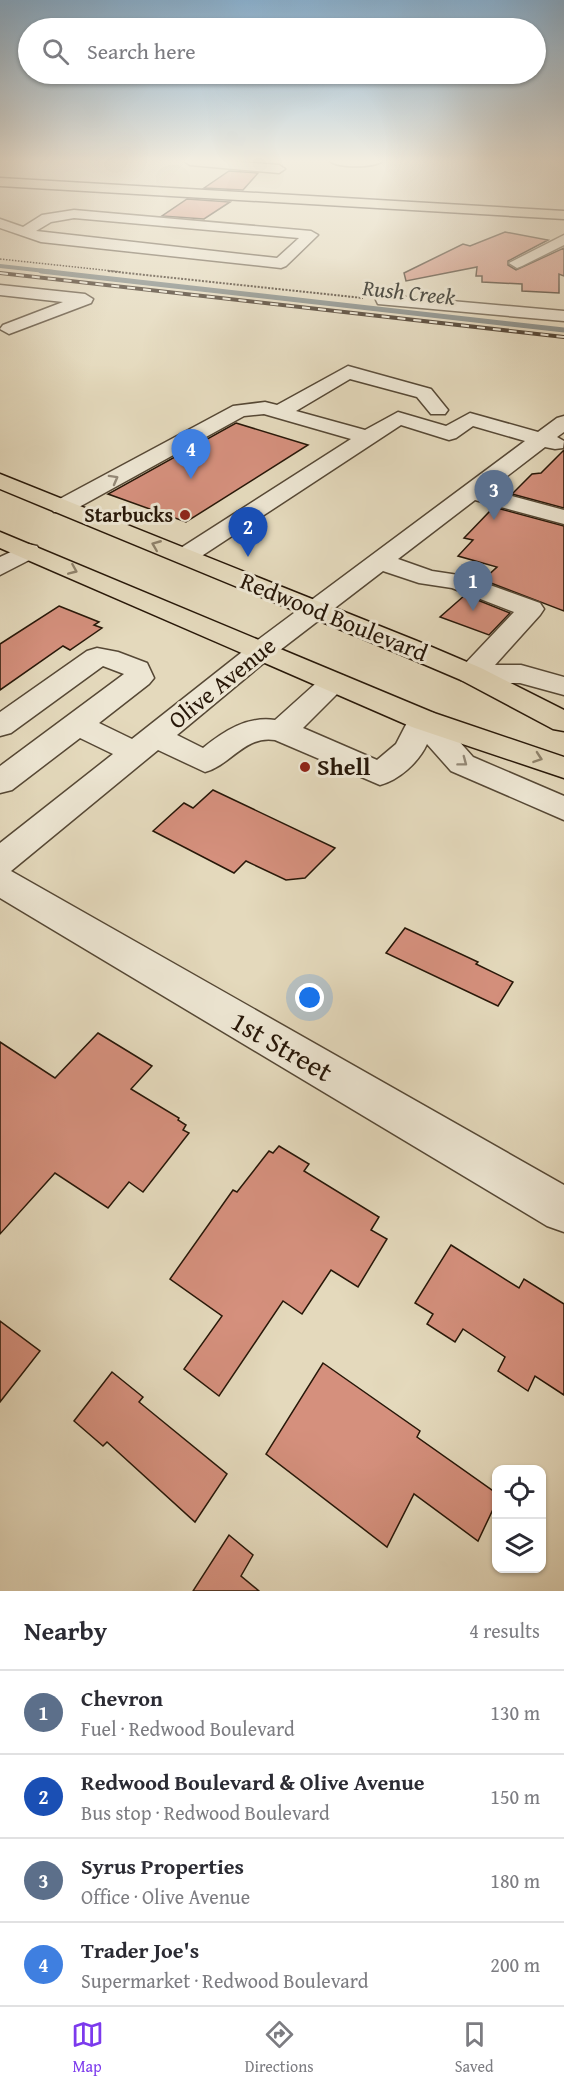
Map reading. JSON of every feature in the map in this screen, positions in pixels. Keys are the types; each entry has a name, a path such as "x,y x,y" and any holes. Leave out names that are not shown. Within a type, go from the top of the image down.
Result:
{"main road":[{"name":"Redwood Boulevard","path":"0,482 471,675 564,722"},
{"path":"0,539 423,720 564,768"}],"street":[{"path":"34,235 41,238 281,263 311,236 303,235"},
{"path":"517,263 564,239"},
{"path":"24,248 179,264"},
{"path":"384,300 412,284"},
{"path":"1,291 85,299 3,330"},
{"path":"465,293 474,294 482,308"},
{"path":"384,300 564,316"},
{"path":"10,309 48,313"},
{"path":"279,412 348,372 424,393 438,410"},
{"path":"185,556 366,437 420,405 553,443"},
{"path":"62,507 222,419 252,407 279,412 366,437"},
{"path":"398,418 449,434 470,419"},
{"name":"Olive Avenue","path":"1,865 261,651 472,492 553,443 564,422"},
{"path":"472,492 564,517"},
{"path":"0,567 28,551"},
{"path":"379,561 429,578 456,581 531,609 471,675"},
{"path":"0,726 97,657 108,658 136,669 139,678 0,782"},
{"path":"471,675 521,674 564,686"},
{"path":"282,731 334,682"},
{"path":"77,724 205,762 247,730 265,727 282,731 380,774 409,750 423,720 462,764 564,809"},
{"name":"1st Street","path":"1,865 564,1210"}],"path":[{"path":"0,259 271,290 384,300"}],"building":[{"path":"497,235 522,235 548,240 508,261 508,265 516,270 564,248 564,276 559,274 559,293 522,291 522,284 482,282 482,276 476,276 477,267 406,281 404,273 463,244 470,246"},
{"path":"236,423 308,445 186,522 108,494"},
{"path":"564,450 564,508 512,494 532,474 541,473"},
{"path":"497,508 564,526 564,611 483,580 497,567 458,556 473,540 464,538 491,510"},
{"path":"465,595 510,613 489,635 440,617"},
{"path":"59,606 99,622 94,625 102,628 70,650 63,646 0,690 0,644"},
{"path":"213,790 335,848 305,878 286,880 246,861 234,873 153,831 184,803 193,808"},
{"path":"405,928 478,962 476,964 513,982 498,1006 386,953"},
{"path":"98,1033 152,1066 131,1089 179,1118 178,1120 186,1125 183,1130 189,1133 143,1192 129,1182 108,1208 55,1173 0,1234 0,1042 55,1078"},
{"path":"279,1146 309,1164 304,1171 379,1217 371,1230 387,1239 358,1287 331,1270 302,1314 283,1301 219,1396 184,1369 222,1316 170,1279 233,1190 237,1192 269,1151 273,1153"},
{"path":"451,1245 519,1288 524,1279 564,1304 564,1395 535,1376 528,1391 498,1371 505,1357 463,1329 455,1342 427,1324 433,1314 415,1303"},
{"path":"0,1321 40,1351 0,1402"},
{"path":"323,1363 420,1431 417,1437 492,1490 492,1511 478,1541 414,1494 387,1547 266,1454"},
{"path":"112,1372 143,1397 139,1402 227,1474 195,1522 107,1442 103,1446 74,1421"},
{"path":"229,1535 253,1555 241,1576 259,1591 193,1591"}],"waterway":[{"name":"Rush Creek","path":"0,266 54,272"},
{"name":"Rush Creek","path":"41,271 564,330"}],"railway":[{"path":"0,273 564,337"}],"place":[{"name":"Trader Joe's","path":"191,479"},
{"name":"Starbucks","path":"185,515"},
{"name":"Syrus Properties","path":"494,520"},
{"name":"Redwood Boulevard & Olive Avenue","path":"248,557"},
{"name":"Chevron","path":"473,611"},
{"name":"Shell","path":"305,767"}]}
